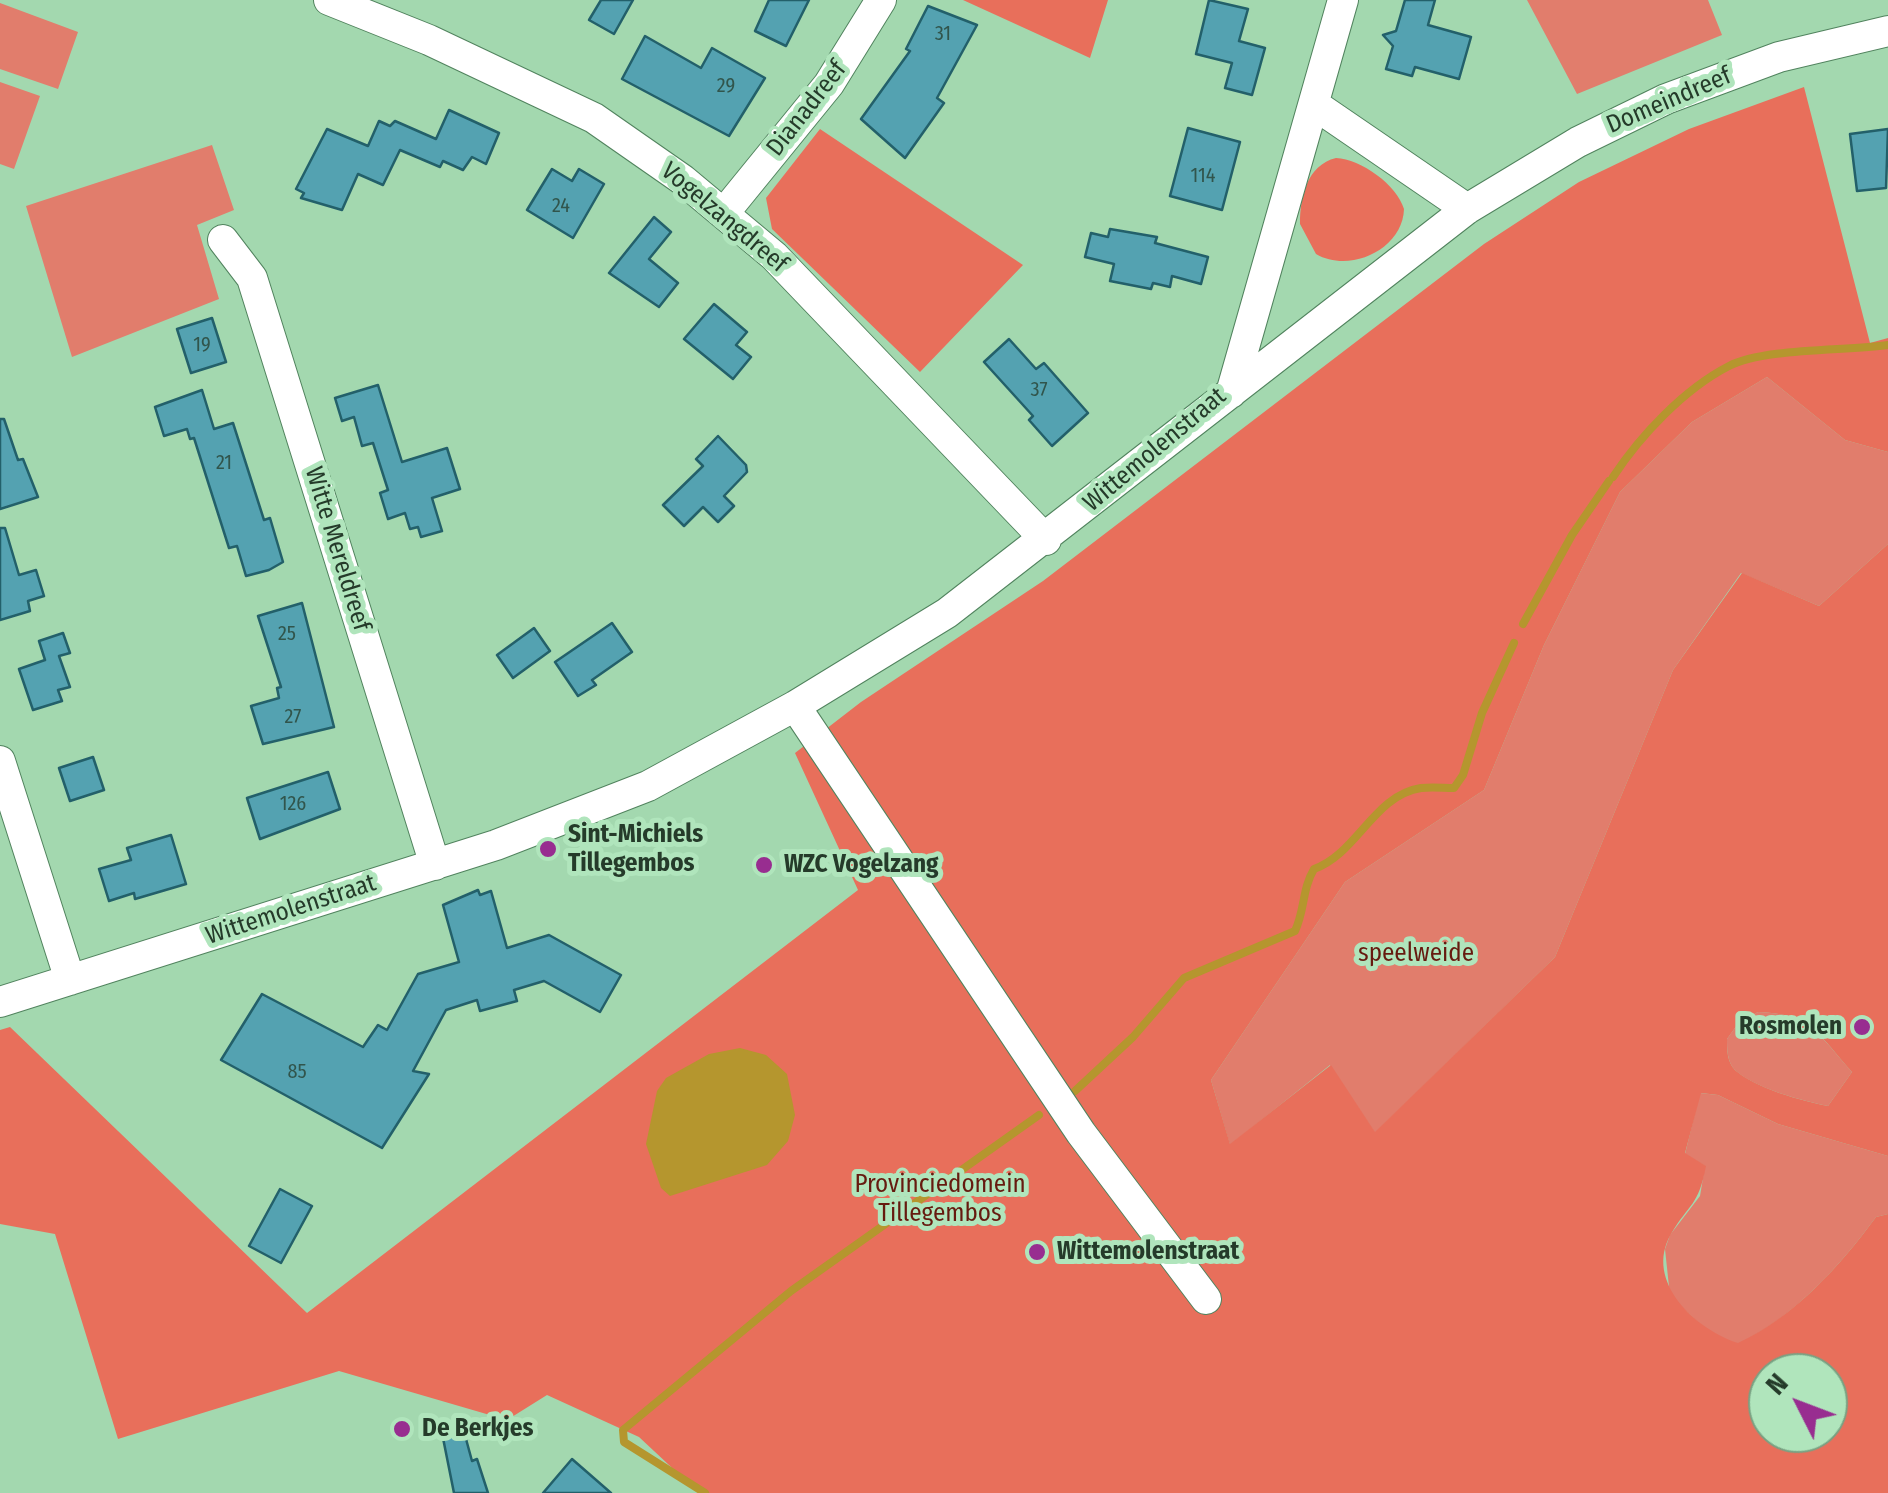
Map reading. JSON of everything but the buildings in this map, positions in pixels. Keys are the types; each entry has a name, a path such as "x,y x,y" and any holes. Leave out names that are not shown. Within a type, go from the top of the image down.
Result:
{"street":[{"name":"Vogelzangdreef","path":"328,0 393,24 594,118 724,213 864,346 1046,540"},
{"name":"Dianadreef","path":"724,213 829,84 881,0"},
{"name":"Wittemolenstraat","path":"0,1002 556,825 648,786 795,706 947,613 1046,540 1231,393 1343,0"},
{"name":"Domeindreef","path":"1231,393 1467,209 1578,142 1666,99 1779,57 1888,30"},
{"path":"1315,104 1467,209"},
{"name":"Witte Mereldreef","path":"224,240 252,278 436,865"},
{"path":"795,706 975,979 1120,1188 1206,1299"},
{"path":"0,761 70,980"}],"green space":[{"path":"963,0 1108,0 1090,58"},
{"path":"1527,0 1708,0 1722,35 1577,94"},
{"path":"0,3 78,32 58,89 0,69"},
{"path":"0,82 40,96 14,169 0,164"},
{"name":"Provinciedomein Tillegembos","path":"1804,87 1870,343 1888,338 1888,452 1845,440 1767,377 1692,422 1620,492 1544,645 1484,790 1345,882 1211,1080 1230,1144 1331,1065 1375,1132 1555,957 1673,670 1742,573 1819,606 1888,544 1888,1156 1778,1124 1718,1095 1701,1093 1685,1153 1706,1166 1696,1197 1671,1234 1664,1252 1664,1269 1669,1286 1691,1315 1722,1337 1738,1343 1797,1304 1831,1272 1876,1217 1888,1214 1888,1493 699,1493 639,1437 547,1395 507,1420 339,1371 118,1439 55,1234 0,1224 0,1030 10,1027 307,1313 858,890 795,753 861,702 1043,581 1484,244 1579,182 1689,129","holes":["1758,1012 1776,1013 1812,1029 1852,1072 1828,1106 1766,1088 1732,1067 1727,1039 1740,1021"]},
{"path":"820,129 1023,265 920,372 772,229 766,198"},
{"path":"212,145 234,210 197,225 219,299 72,357 26,206"},
{"path":"1336,158 1356,163 1377,175 1394,191 1404,209 1395,236 1385,246 1359,259 1344,261 1316,254 1300,224 1307,184 1318,167"},
{"name":"speelweide","path":"1767,377 1845,440 1888,452 1888,544 1819,606 1741,573 1673,670 1555,957 1375,1133 1330,1065 1230,1145 1211,1080 1345,882 1484,790 1544,645 1620,492 1692,422"},
{"path":"1758,1012 1802,1022 1822,1037 1852,1072 1828,1106 1766,1088 1732,1067 1727,1039 1740,1021"},
{"path":"1700,1093 1718,1095 1778,1124 1888,1156 1888,1214 1876,1217 1831,1272 1797,1305 1738,1344 1713,1336 1670,1296 1665,1249 1670,1235 1700,1196 1705,1166 1685,1154"}],"shaded area":[{"path":"740,1048 766,1055 787,1074 795,1115 788,1141 767,1165 670,1196 661,1188 646,1144 657,1091 666,1078 709,1054"}],"waterway":[{"path":"1613,477 1664,415 1696,387 1729,366 1783,353 1888,345"},
{"path":"1523,624 1572,535 1609,481"},
{"path":"1075,1091 1133,1037 1184,978 1295,931 1314,869 1342,851 1390,802 1421,788 1454,788 1463,775 1482,713 1514,643"},
{"path":"705,1493 624,1442 623,1430 791,1291 1039,1115"}],"place":[{"name":"Sint-Michiels Tillegembos","path":"548,849"},
{"name":"WZC Vogelzang","path":"764,865"},
{"name":"Rosmolen","path":"1862,1027"},
{"name":"Wittemolenstraat","path":"1037,1252"},
{"name":"De Berkjes","path":"402,1429"}]}
